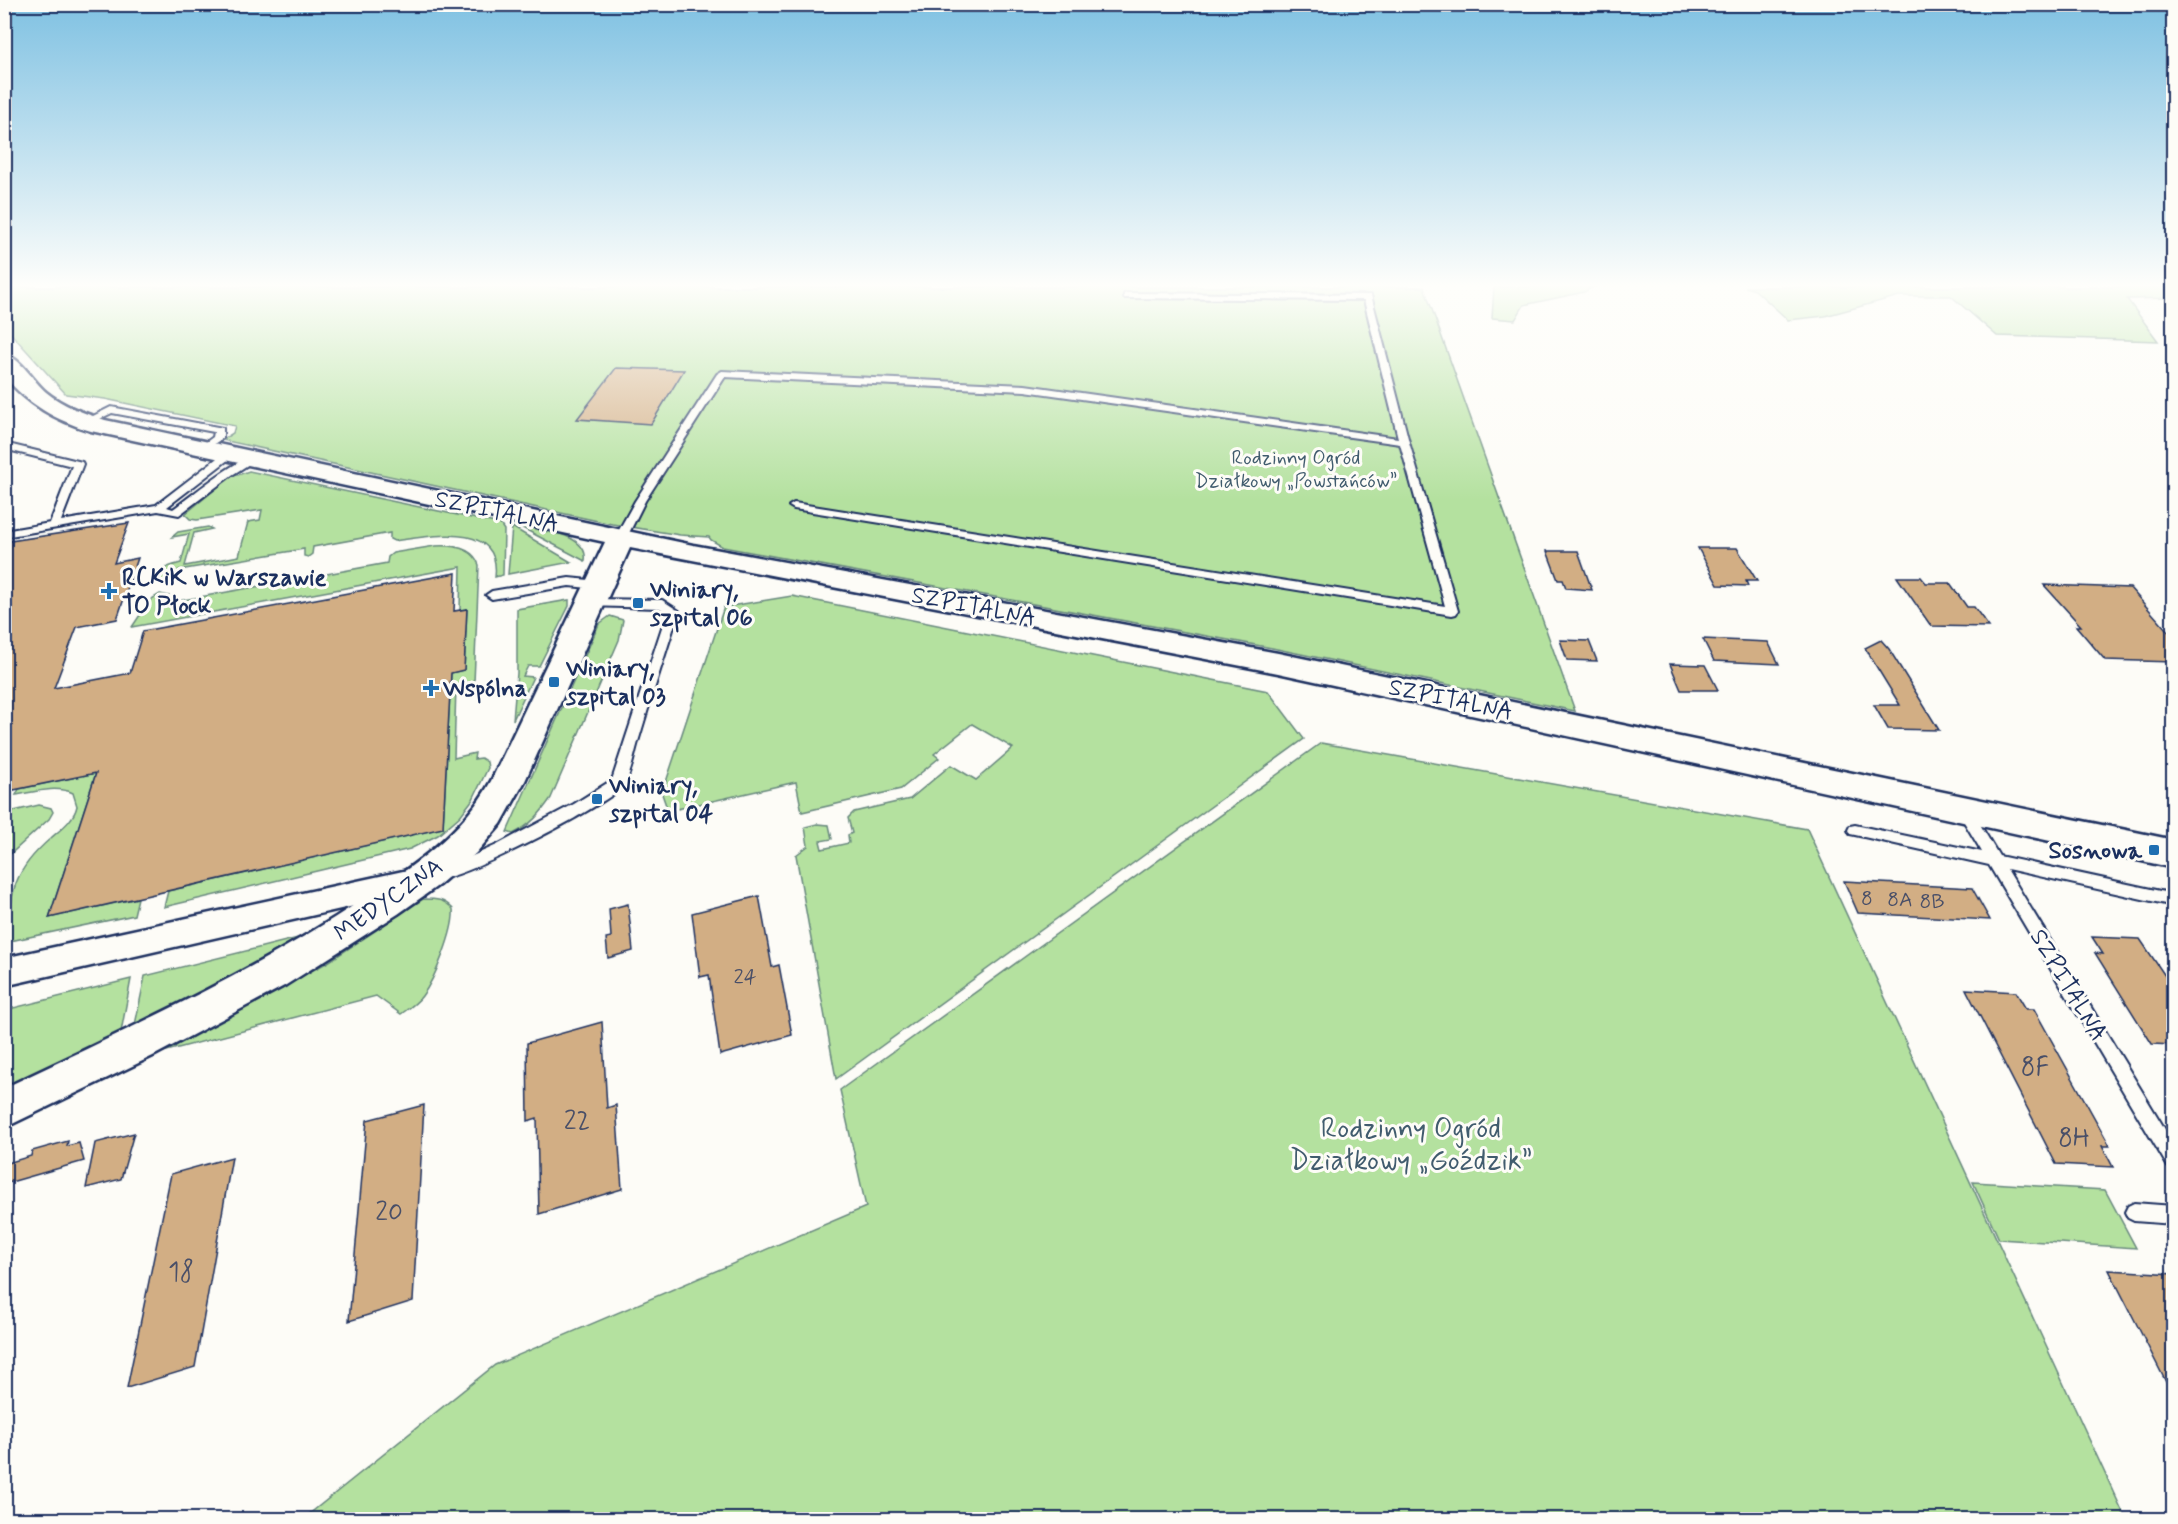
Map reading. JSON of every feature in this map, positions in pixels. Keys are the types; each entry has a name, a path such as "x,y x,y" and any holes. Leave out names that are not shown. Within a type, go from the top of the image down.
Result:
{"street":[{"name":"SZPITALNA","path":"4,361 46,405 86,422 620,539 1278,663 2174,854"},
{"name":"MEDYCZNA","path":"4,1109 238,992 321,946 419,880 464,843 494,807 620,539"},
{"path":"4,972 419,880"}],"lane":[{"path":"794,506 1452,611 1404,442 1383,358"},
{"path":"620,539 640,501 722,374 1024,388 1404,442"},
{"path":"4,446 78,464 54,526"},
{"path":"159,508 175,513 228,473 241,457"},
{"path":"4,534 159,508 241,457"},
{"path":"419,880 462,869 597,799 618,783 673,611 662,604 595,594 570,582 492,595"},
{"name":"SZPITALNA","path":"1964,809 2174,1161"},
{"path":"1855,830 2174,900"},
{"path":"2134,1212 2174,1215"}],"green space":[{"name":"Rodzinny Ogród Działkowy „Powstańców”","path":"33,358 1449,358 1575,711 1272,648 723,547 709,537 680,535 612,524 222,440 233,433 235,426 105,399 66,394"},
{"path":"249,471 500,524 504,530 503,575 495,577 494,559 487,546 475,539 442,535 394,541 390,539 390,533 313,547 312,554 308,557 304,556 304,549 179,570 174,580 164,583 160,581 163,570 181,563 189,534 172,537 178,532 208,527 212,529 194,533 185,566 239,556 248,522 260,520 262,510 197,520 190,519 185,514 234,474"},
{"path":"515,524 547,530 570,538 579,544 584,552 585,561"},
{"path":"512,527 571,562 508,574"},
{"path":"435,546 461,548 472,554 479,565 474,682 456,685 454,758 475,753 474,759 481,758 487,762 488,768 473,799 460,816 438,835 410,849 164,907 168,891 443,828 451,673 464,670 467,609 460,610 461,567 132,627 150,600 160,594 169,596 167,603 387,563 388,557 393,553"},
{"path":"792,596 1268,691 1304,739 836,1079 796,855 808,846 805,827 817,824 829,825 832,839 820,841 822,849 849,843 848,835 852,833 848,818 854,812 910,799 951,765 976,780 1013,748 972,724 934,754 939,758 901,789 802,812 796,782 668,811 662,794 724,607"},
{"path":"569,600 569,606 539,666 528,666 523,676 533,677 513,720 517,673 517,609"},
{"path":"610,616 623,620 619,640 551,798 525,827 513,834 507,832 599,624"},
{"name":"Rodzinny Ogród Działkowy „Goździk”","path":"1321,743 1807,829 2126,1519 303,1519 495,1365 866,1207 840,1090"},
{"path":"96,773 49,918 138,898 134,915 10,941 12,896 21,872 39,850 70,820 77,806 73,793 45,790 16,795 19,789"},
{"path":"39,805 51,808 53,812 49,819 5,859 5,828 10,812"},
{"path":"423,899 440,900 453,909 451,929 433,978 418,1001 401,1014 376,996 159,1053 328,962"},
{"path":"310,935 286,949 135,1025 145,976"},
{"path":"131,979 121,1032 5,1089 5,1010"},
{"path":"1973,1182 2105,1190 2136,1248 1999,1239"}],"building":[{"path":"616,368 684,370 651,424 577,419"},
{"path":"129,523 114,563 138,558 117,619 77,627 54,688 130,673 143,631 456,573 454,611 467,609 464,670 451,673 443,828 49,918 96,773 4,792 4,542"},
{"path":"1698,548 1737,548 1757,581 1746,581 1748,586 1718,585"},
{"path":"1547,551 1578,551 1592,590 1566,588 1563,580 1558,580"},
{"path":"1897,577 1921,577 1926,583 1950,583 1967,607 1974,607 1989,627 1931,626"},
{"path":"2044,585 2130,588 2174,638 2174,662 2105,660 2076,626 2081,626"},
{"path":"1703,639 1768,642 1779,664 1714,661"},
{"path":"1560,640 1589,641 1597,661 1567,660"},
{"path":"1881,640 1889,649 1939,730 1888,729 1874,705 1900,705 1865,648"},
{"path":"1670,664 1705,665 1718,690 1681,690"},
{"path":"1844,881 1972,888 1990,920 1858,913"},
{"path":"759,896 772,967 779,965 792,1035 720,1055 709,975 700,977 692,913"},
{"path":"628,904 633,951 608,958 606,938 611,937 609,909"},
{"path":"2092,937 2140,939 2174,989 2174,1045 2152,1044 2095,953 2103,954"},
{"path":"1966,989 2016,992 2026,1009 2034,1009 2110,1146 2102,1146 2113,1167 2056,1164"},
{"path":"602,1022 607,1108 616,1105 622,1189 539,1214 537,1118 528,1121 527,1043"},
{"path":"424,1105 413,1301 349,1321 367,1120"},
{"path":"134,1133 121,1179 86,1188 95,1143"},
{"path":"68,1141 67,1146 79,1143 84,1161 4,1184 4,1164 31,1156 32,1151"},
{"path":"232,1157 195,1367 127,1388 171,1174"},
{"path":"2109,1270 2174,1274 2174,1398 2134,1319"}],"place":[{"name":"RCKiK w Warszawie TO Płock","path":"109,591"},
{"name":"Winiary, szpital 06","path":"638,603"},
{"name":"Winiary, szpital 03","path":"554,682"},
{"name":"Wspólna","path":"431,688"},
{"name":"Winiary, szpital 04","path":"597,799"},
{"name":"Sosnowa","path":"2154,850"}]}
